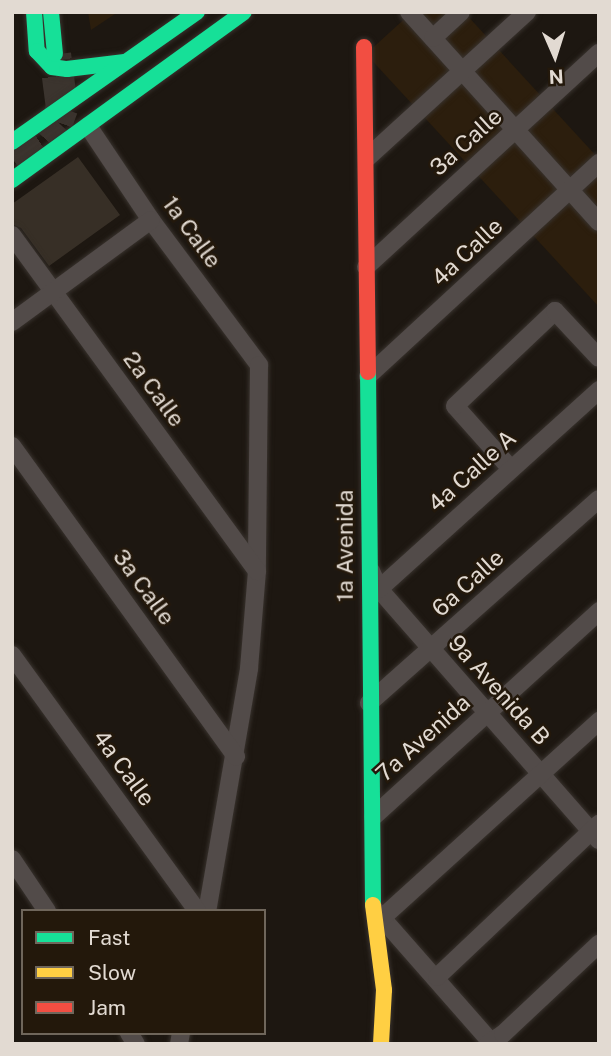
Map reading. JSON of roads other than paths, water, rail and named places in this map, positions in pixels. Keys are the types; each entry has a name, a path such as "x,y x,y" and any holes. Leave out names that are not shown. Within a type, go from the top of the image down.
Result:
{"main road":[{"path":"34,12 37,51 44,62 52,67 67,69 130,62"},
{"path":"51,12 55,54"},
{"path":"12,142 130,62 197,12"},
{"path":"12,180 244,12"},
{"name":"1a Avenida","path":"364,47 367,158 369,703 384,990 381,1044"}],"street":[{"path":"409,12 599,222"},
{"path":"433,38 461,12"},
{"path":"367,158 527,12"},
{"name":"3a Calle","path":"366,267 599,53"},
{"name":"1a Calle","path":"88,126 151,219 259,365 257,571"},
{"name":"4a Calle","path":"368,376 599,163"},
{"path":"12,322 151,219"},
{"name":"2a Calle","path":"12,235 257,571"},
{"path":"511,469 455,406 555,311 599,358"},
{"name":"4a Calle A","path":"379,589 599,390"},
{"name":"3a Calle","path":"12,446 236,757"},
{"name":"6a Calle","path":"369,703 599,499"},
{"name":"9a Avenida B","path":"370,569 379,589 430,650 596,832"},
{"path":"207,909 236,757 249,669 257,571"},
{"name":"7a Avenida","path":"373,817 599,611"},
{"name":"4a Calle","path":"12,655 196,909"},
{"path":"599,721 378,913 499,1041 599,944"},
{"path":"437,977 596,832"},
{"path":"12,859 46,909"}],"tunnel":[{"path":"12,158 43,137 57,122 62,108 55,54"}]}
